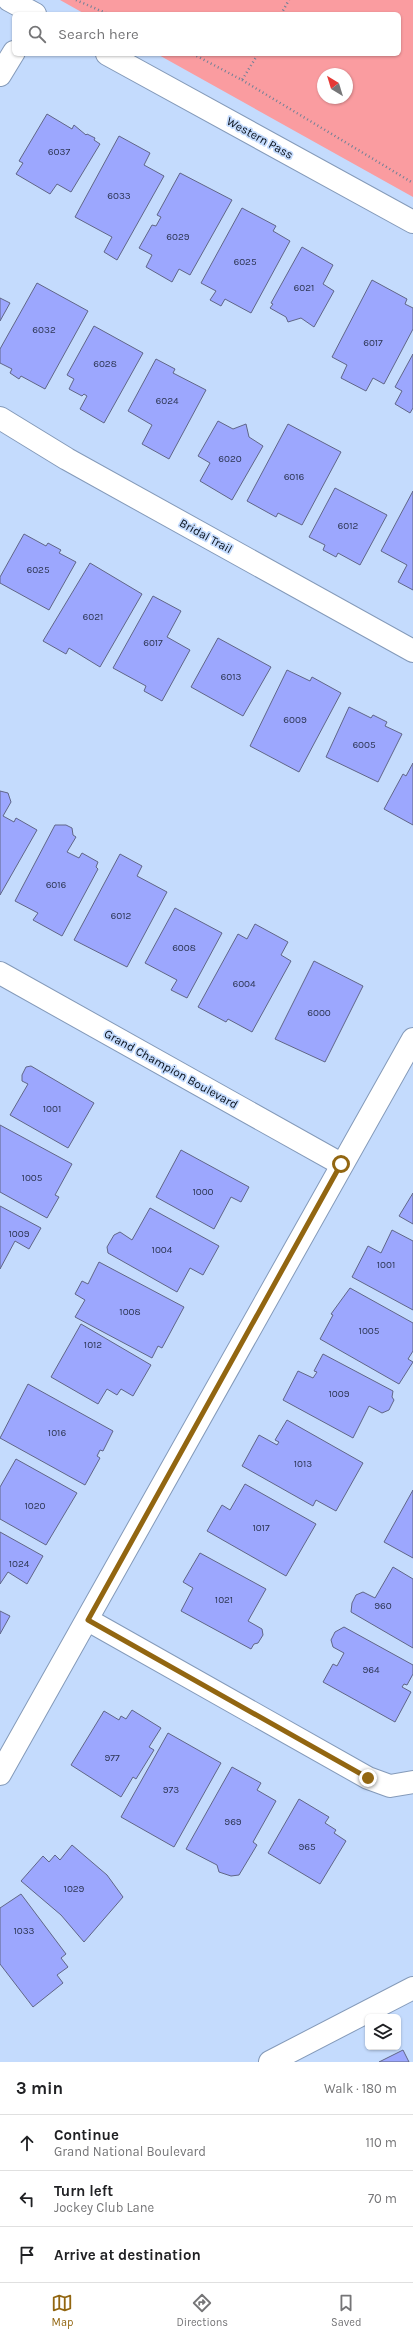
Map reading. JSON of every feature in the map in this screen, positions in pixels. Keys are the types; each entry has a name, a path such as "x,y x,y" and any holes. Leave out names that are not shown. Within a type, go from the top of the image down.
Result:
{"street":[{"path":"9,0 31,12"},
{"path":"0,75 12,55"},
{"name":"Western Pass","path":"111,56 413,222"},
{"name":"Bridal Trail","path":"0,418 67,459 413,651"},
{"name":"Grand Champion Boulevard","path":"0,974 341,1164"},
{"path":"0,1774 88,1620 341,1164 413,1039"},
{"path":"88,1620 368,1778 390,1786 413,1782"},
{"path":"270,2062 413,1988"}],"path":[{"path":"76,0 103,12"},
{"path":"282,12 289,0"},
{"path":"197,56 242,80 413,182"},
{"path":"242,80 257,56"}],"shaded area":[{"path":"60,0 413,0 413,197 161,56 401,56 401,12 81,12"}],"building":[{"path":"47,114 72,129 74,125 86,135 87,134 95,138 94,140 100,144 71,192 57,184 50,194 16,174 23,163 19,161"},
{"path":"119,136 150,153 144,165 164,176 117,260 104,252 112,237 75,217"},
{"path":"180,173 232,200 190,275 179,269 172,282 146,267 152,255 139,248 152,225 156,226 161,217 157,215"},
{"path":"242,208 276,226 273,231 290,241 251,313 225,299 221,306 210,300 216,291 201,283"},
{"path":"302,247 333,265 323,284 334,291 314,327 301,318 288,322 286,317 270,308 273,304 271,303"},
{"path":"372,280 407,299 405,304 413,308 413,329 384,384 373,378 366,391 341,378 347,365 332,357"},
{"path":"37,283 88,311 45,389 21,376 19,379 10,373 12,369 0,363 0,349"},
{"path":"0,298 10,303 0,321"},
{"path":"94,326 143,353 104,423 80,409 87,396 84,394 82,396 69,389 74,379 67,375"},
{"path":"413,354 413,408 410,413 395,404 402,391 395,387"},
{"path":"156,359 175,369 173,373 206,390 169,459 142,444 152,425 128,411"},
{"path":"218,421 233,429 246,424 249,437 263,446 232,500 200,481 210,463 198,456"},
{"path":"288,424 341,452 302,525 278,513 276,517 247,501"},
{"path":"335,488 387,515 360,565 338,553 336,557 323,550 325,545 309,537"},
{"path":"413,491 413,590 398,582 407,565 381,551"},
{"path":"24,534 46,546 48,543 61,550 59,553 76,562 49,610 0,583 0,577"},
{"path":"90,563 142,594 100,667 69,648 66,654 43,641"},
{"path":"153,596 181,611 167,637 190,650 162,701 144,691 146,686 113,668"},
{"path":"218,638 271,667 243,716 191,687"},
{"path":"287,670 310,681 312,677 341,693 299,772 250,746"},
{"path":"349,707 371,718 373,715 387,722 385,726 402,734 378,782 326,757"},
{"path":"413,763 413,825 384,809 403,774 406,776"},
{"path":"0,791 8,793 11,802 3,816 14,822 16,818 37,830 0,895"},
{"path":"55,825 66,825 72,828 73,835 76,837 67,852 79,858 82,853 98,862 96,867 98,869 62,936 33,920 38,913 15,901"},
{"path":"120,854 142,866 137,876 167,892 127,967 74,940"},
{"path":"175,908 222,933 187,998 171,990 177,980 145,963"},
{"path":"255,924 288,942 281,955 291,961 252,1032 228,1019 226,1022 198,1007 238,934 247,939"},
{"path":"314,961 363,986 325,1062 275,1039"},
{"path":"31,1066 94,1103 68,1148 10,1115 28,1084 22,1081 22,1075 26,1067"},
{"path":"0,1125 72,1164 55,1195 59,1197 47,1218 0,1192"},
{"path":"181,1150 249,1187 241,1202 231,1197 214,1229 156,1197"},
{"path":"413,1193 413,1224 399,1216"},
{"path":"0,1206 41,1228 29,1249 15,1241 0,1269"},
{"path":"150,1208 219,1246 203,1275 190,1268 177,1292 108,1253 107,1247 114,1235 120,1232 132,1240"},
{"path":"392,1230 413,1241 413,1310 352,1277 368,1246 381,1253"},
{"path":"99,1262 184,1307 162,1348 158,1346 152,1358 75,1317 85,1300 75,1294 82,1281 88,1284"},
{"path":"350,1288 413,1323 413,1351 408,1359 413,1362 399,1384 320,1339 333,1315 331,1314"},
{"path":"81,1324 151,1365 133,1396 121,1389 117,1395 107,1389 98,1404 51,1377"},
{"path":"323,1354 393,1391 392,1397 394,1400 389,1410 382,1413 369,1406 353,1438 283,1400 298,1371 313,1378 317,1372 314,1371"},
{"path":"28,1384 113,1431 103,1451 100,1450 97,1456 100,1458 85,1485 0,1438"},
{"path":"287,1420 363,1463 336,1511 316,1500 313,1506 242,1466 259,1435 277,1445 279,1442 275,1440"},
{"path":"16,1459 77,1493 46,1545 0,1519 0,1487"},
{"path":"245,1484 316,1524 286,1576 207,1531 222,1505 230,1510"},
{"path":"413,1490 413,1558 384,1542"},
{"path":"0,1532 43,1556 27,1584 8,1572 0,1584"},
{"path":"200,1553 266,1589 248,1621 262,1629 263,1635 258,1643 254,1644 251,1649 181,1611 193,1588 183,1582"},
{"path":"393,1567 413,1579 413,1648 351,1612 352,1603 356,1595 363,1592 375,1598"},
{"path":"0,1611 10,1616 0,1634"},
{"path":"344,1627 413,1665 413,1674 407,1685 404,1684 402,1687 411,1692 395,1722 323,1682 333,1664 337,1666 344,1653 333,1647 331,1640 335,1632"},
{"path":"132,1710 161,1728 149,1747 154,1750 136,1779 133,1777 121,1797 71,1765 104,1711 119,1720 121,1716 126,1719"},
{"path":"168,1733 221,1763 174,1847 121,1817"},
{"path":"232,1767 261,1783 257,1790 276,1801 253,1842 257,1845 239,1875 231,1876 219,1872 217,1865 186,1849"},
{"path":"299,1799 329,1817 325,1823 336,1830 334,1833 346,1841 320,1884 268,1853"},
{"path":"72,1845 107,1875 123,1897 84,1942 61,1915 21,1881 43,1856 49,1862 55,1855 60,1860"},
{"path":"21,1894 66,1954 61,1958 68,1967 57,1975 63,1983 33,2007 0,1964 0,1908"},
{"path":"403,2050 409,2062 379,2062"}],"route":[{"path":"341,1164 199,1423 88,1620 368,1778"}]}
